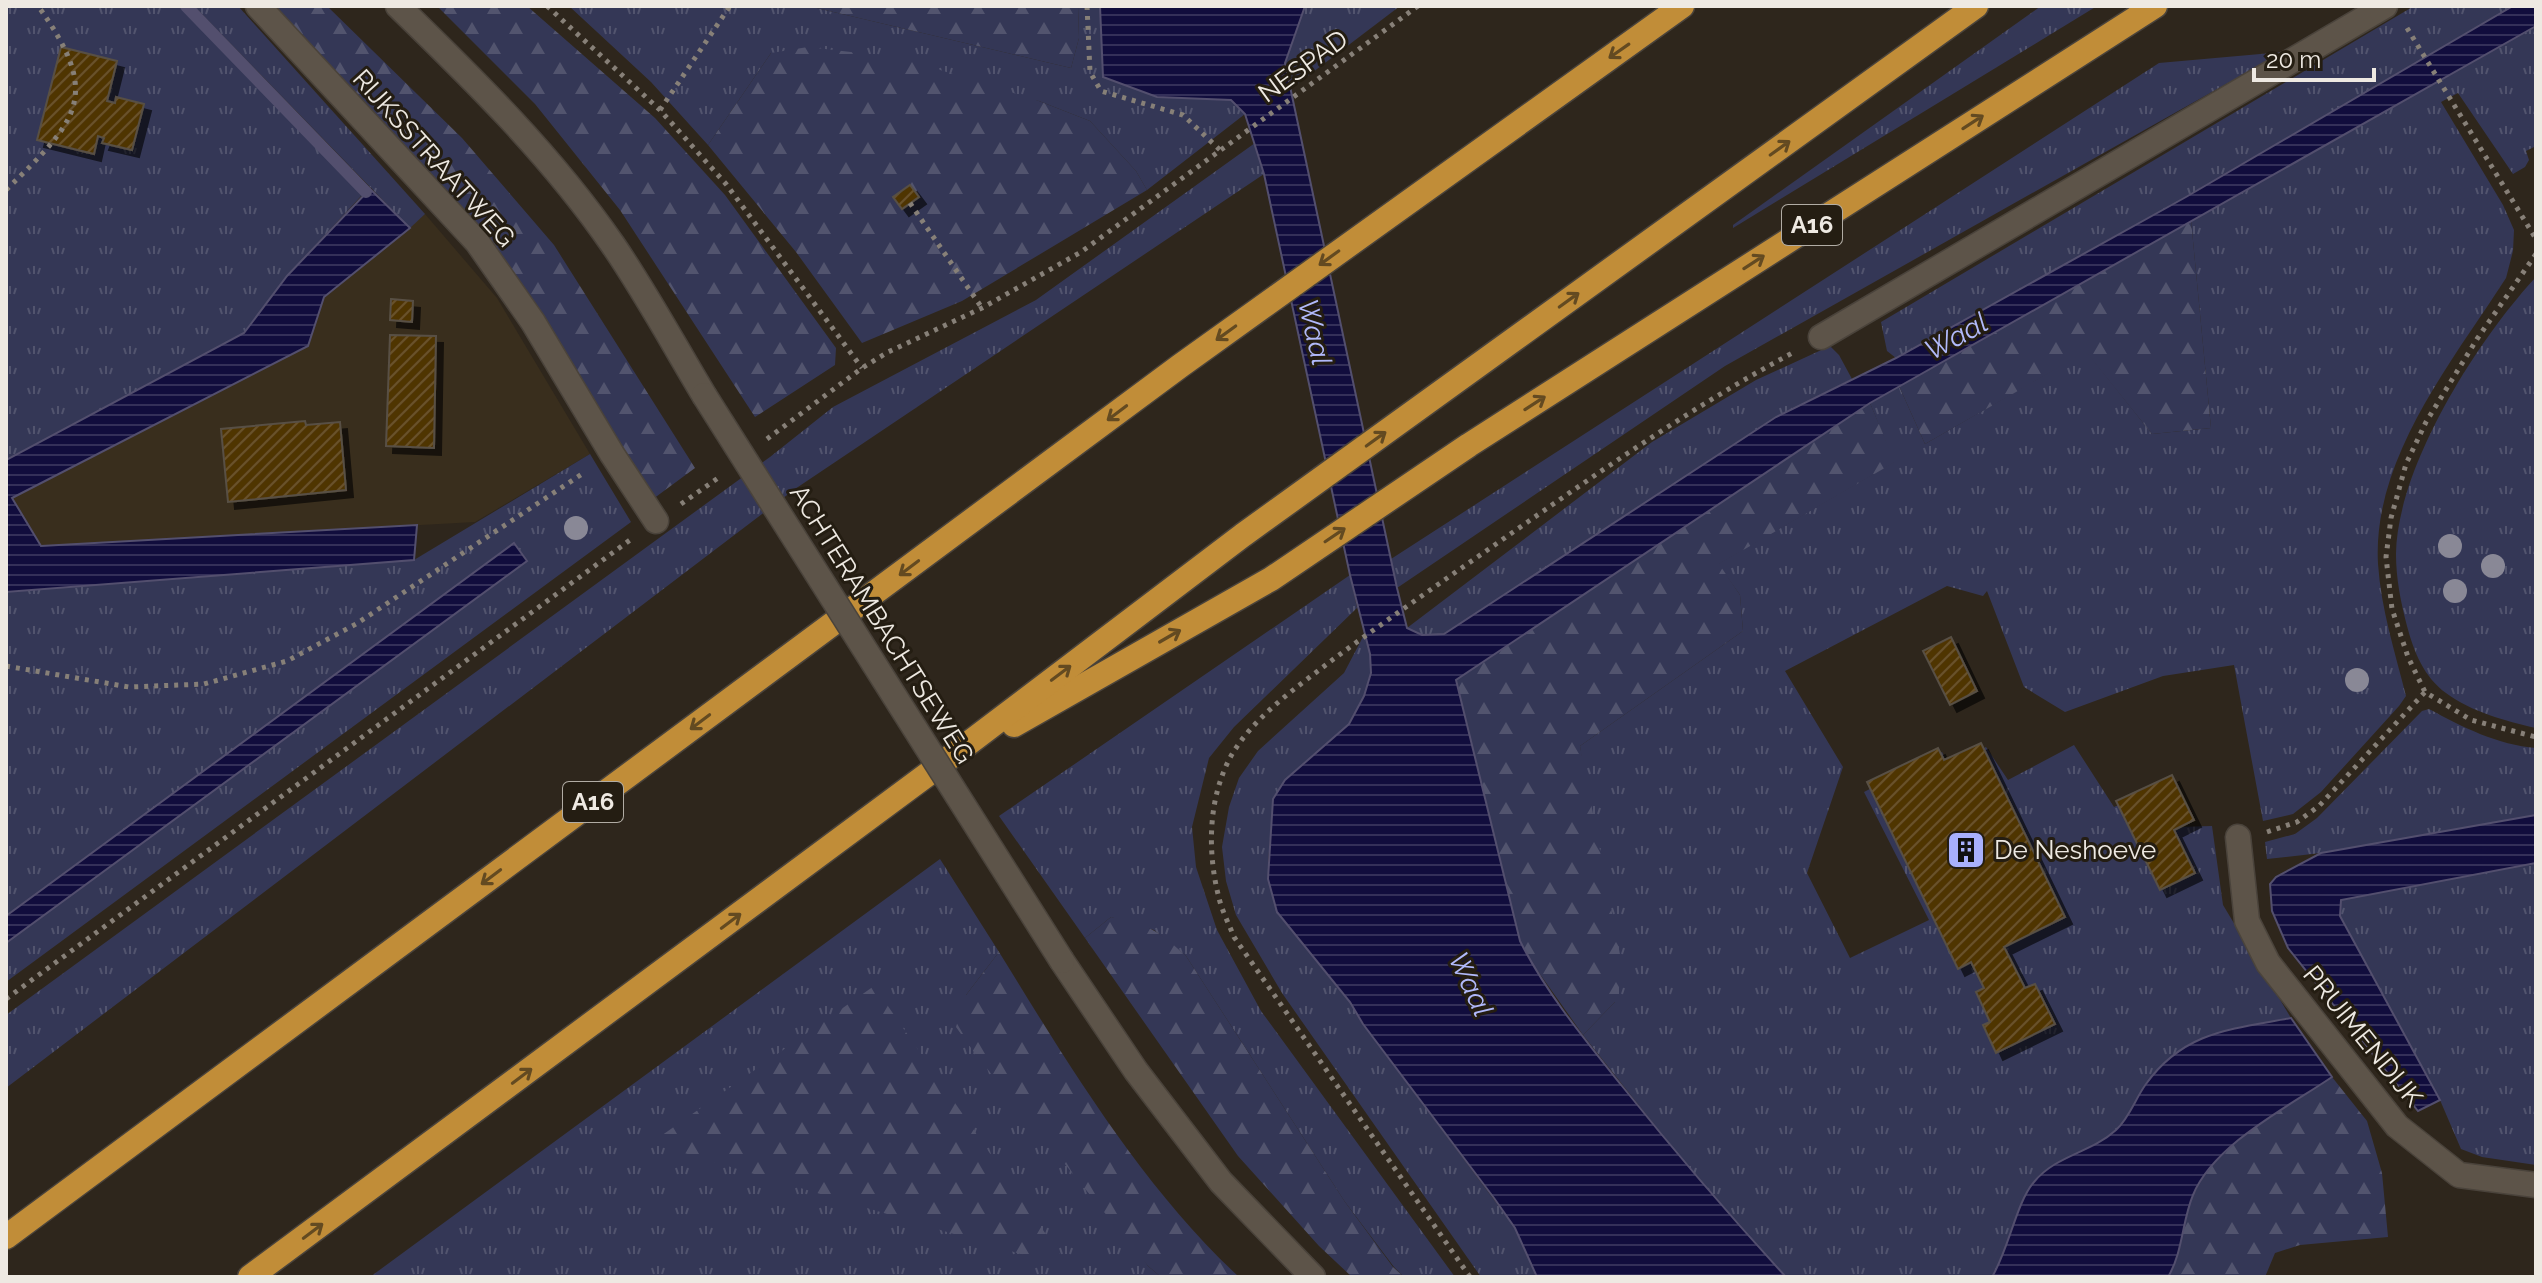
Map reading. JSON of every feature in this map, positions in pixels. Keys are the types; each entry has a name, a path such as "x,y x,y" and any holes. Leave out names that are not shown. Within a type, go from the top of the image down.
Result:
{"highway":[{"name":"A16","path":"6,1237 1180,366 1682,6"},
{"name":"A16","path":"250,1277 932,771 1243,535 1976,6"},
{"name":"A16","path":"932,771 1271,579 1469,445 2155,6"}],"street":[{"name":"RIJKSSTRAATWEG","path":"258,6 477,242 533,322 656,521"},
{"name":"ACHTERAMBACHTSEWEG","path":"398,6 478,84 551,163 613,245 704,395 1062,961 1136,1071 1221,1182 1313,1277"},
{"path":"1821,337 2385,6"},
{"name":"PRUIMENDIJK","path":"2238,837 2247,921 2268,963 2397,1126 2459,1175 2536,1185"}],"path":[{"path":"6,190 63,130 76,105 74,67 38,6"},
{"path":"547,6 660,110 726,184 862,368"},
{"path":"660,110 730,6"},
{"path":"1087,6 1090,72 1101,91 1183,115 1220,150"},
{"name":"NESPAD","path":"761,444 888,352 982,308 1081,252 1418,6"},
{"path":"2418,47 2536,239"},
{"path":"910,203 982,308"},
{"path":"2536,254 2477,339 2426,422 2406,464 2391,518 2386,557 2392,609 2408,657 2425,692 2471,720 2536,737"},
{"path":"1470,1277 1234,937 1219,899 1213,859 1212,820 1219,783 1233,754 1260,720 1293,690 1364,637 1643,442 1761,369 1821,337"},
{"path":"6,666 129,687 204,684 287,661 356,624 612,454"},
{"path":"6,999 726,472"},
{"path":"2238,837 2278,830 2297,822 2319,806 2425,692"}],"shaded area":[{"path":"425,214 497,298 590,454 475,522 41,546 12,498 308,346 324,297"}],"green space":[{"path":"6,6 179,6 363,194 287,276 244,333 6,460"},
{"path":"194,6 238,6 425,214 410,228"},
{"path":"265,6 327,6 462,138 554,245 695,468 653,499 498,252"},
{"path":"437,6 527,6 655,118 725,195 836,348 835,365 755,417 620,210 535,104"},
{"path":"569,6 808,6 1071,68 1079,38 1078,6 1100,6 1104,77 1157,97 1231,100 1245,114 1147,190 1136,171 1090,121 1039,101 771,53 708,145 651,82"},
{"path":"808,6 1078,6 1079,38 1071,68"},
{"path":"1305,6 1400,6 1292,88 1285,63"},
{"path":"2041,6 2097,6 1733,228 1733,225"},
{"path":"2414,6 2513,6 2186,197 1896,358 1887,351 1881,322"},
{"path":"2536,26 2536,146 2526,151 2529,160 2525,167 2513,174 2458,93 2441,102 2503,205 2514,230 2513,251 2506,278 2420,413 2388,487 2380,525 2378,564 2385,614 2406,696 2321,792 2293,814 2263,821 2234,665 2163,676 2065,712 2024,687 1987,591 1983,596 1947,586 1785,671 1843,767 1807,873 1850,958 1929,920 1864,792 1942,752 1949,766 1986,747 2008,780 2074,745 2114,807 2158,787 2179,827 2212,826 2223,905 2291,1018 2211,1035 2176,1053 2146,1084 2116,1130 2053,1166 2034,1182 1992,1277 1786,1277 1695,1176 1583,1035 1615,1002 1580,746 1743,631 1740,595 1718,564 1894,462 1870,403 1899,386 1925,444 2086,351 2152,434 2211,428 2191,220"},
{"path":"808,47 902,58 1039,101 1090,121 1136,171 1147,190 962,301 862,343 796,252 708,145 771,53"},
{"path":"2283,52 1725,366 1397,588 1391,559 2159,63"},
{"path":"1255,143 1264,174 795,489 6,1088 6,1015 770,457 833,407 1036,300"},
{"path":"2191,220 2211,428 2152,434 2086,352 1925,444 1899,386"},
{"path":"2536,277 2536,728 2478,711 2438,687 2426,672 2407,626 2399,591 2396,554 2400,520 2425,444 2466,369 2513,303"},
{"path":"1830,346 1839,355 1852,379 1776,417 1444,634 1422,635 1407,628 1652,442 1756,380"},
{"path":"1870,403 1895,462 1719,564 1740,595 1743,631 1580,746 1623,970 1615,1002 1583,1035 1520,941 1455,680"},
{"path":"590,454 631,522 6,982 6,943 526,561 514,543 6,916 6,592 414,560"},
{"path":"1350,575 1357,608 1234,727 1209,758 1192,827 1196,867 1217,930 1261,1011 1455,1277 1404,1277 1394,1267 1345,1202 1186,956 1154,930 1111,917 1085,938 999,816"},
{"path":"1365,633 1371,654 1371,673 1364,696 1349,724 1285,780 1273,799 1268,864 1363,1024 1515,1228 1537,1277 1481,1277 1282,993 1236,915 1226,881 1222,847 1229,807 1239,778 1258,751 1344,673"},
{"path":"2429,709 2494,739 2536,748 2536,815 2321,853 2267,859 2265,842 2295,834 2317,818 2422,711"},
{"path":"940,859 999,952 966,995 1148,1266 1161,1277 370,1277"},
{"path":"2536,863 2536,1165 2482,1157 2461,1149 2440,1100 2340,916 2341,900 2359,895"},
{"path":"1111,917 1152,930 1186,956 1345,1202 1393,1267 1404,1277 1352,1277 1319,1246 1238,1156 1085,938"},
{"path":"999,952 1108,1123 1170,1204 1239,1277 1161,1277 1148,1266 976,1055 956,1027 966,995"},
{"path":"874,986 1070,1269 651,1143"},
{"path":"2332,1077 2367,1121 2382,1173 2388,1237 2300,1245 2275,1253 2265,1277 2168,1277 2187,1211 2206,1174 2220,1157 2256,1127"}],"water":[{"name":"Waal","path":"1100,6 1305,6 1285,63 1397,588 1407,628 1422,635 1444,634 1776,417 1896,358 2186,197 2513,6 2536,6 2536,26 1870,403 1456,680 1520,941 1530,960 1567,1016 1622,1086 1702,1183 1786,1277 1537,1277 1515,1228 1494,1198 1363,1024 1350,1002 1277,912 1268,879 1273,799 1285,780 1349,724 1364,696 1371,673 1370,654 1350,575 1264,174 1245,114 1231,100 1157,97 1103,77"},
{"path":"370,189 410,228 324,297 308,346 12,498 41,546 417,525 414,560 6,592 6,460 244,333 287,276"},
{"path":"514,543 527,561 6,943 6,916"},
{"path":"2536,815 2536,863 2341,900 2340,916 2440,1100 2418,1111 2288,948 2272,911 2270,884 2276,877 2321,853"},
{"path":"2291,1018 2332,1077 2254,1128 2217,1159 2193,1195 2177,1257 2168,1277 1992,1277 2022,1202 2034,1182 2053,1166 2116,1130 2146,1084 2176,1053 2211,1035"}],"building":[{"path":"61,47 117,61 107,101 115,103 116,97 144,104 132,150 102,143 104,138 98,136 94,154 37,140"},
{"path":"910,185 919,197 902,209 893,197"},
{"path":"391,299 413,301 412,322 390,320"},
{"path":"390,335 436,336 434,448 386,446"},
{"path":"305,421 306,425 340,422 346,490 228,502 221,429"},
{"path":"1951,637 1977,691 1950,705 1923,651"},
{"name":"De Neshoeve","path":"1981,743 2065,917 2004,947 2025,988 2035,984 2055,1024 1996,1053 1983,1025 1990,1022 1976,992 1984,988 1971,962 1958,969 1867,782 1938,748 1944,760"},
{"path":"2172,775 2194,820 2174,830 2195,873 2160,890 2116,801"}],"waterway":[{"path":"186,6 366,192"}],"place":[{"name":"De Neshoeve","path":"1966,850"}]}
